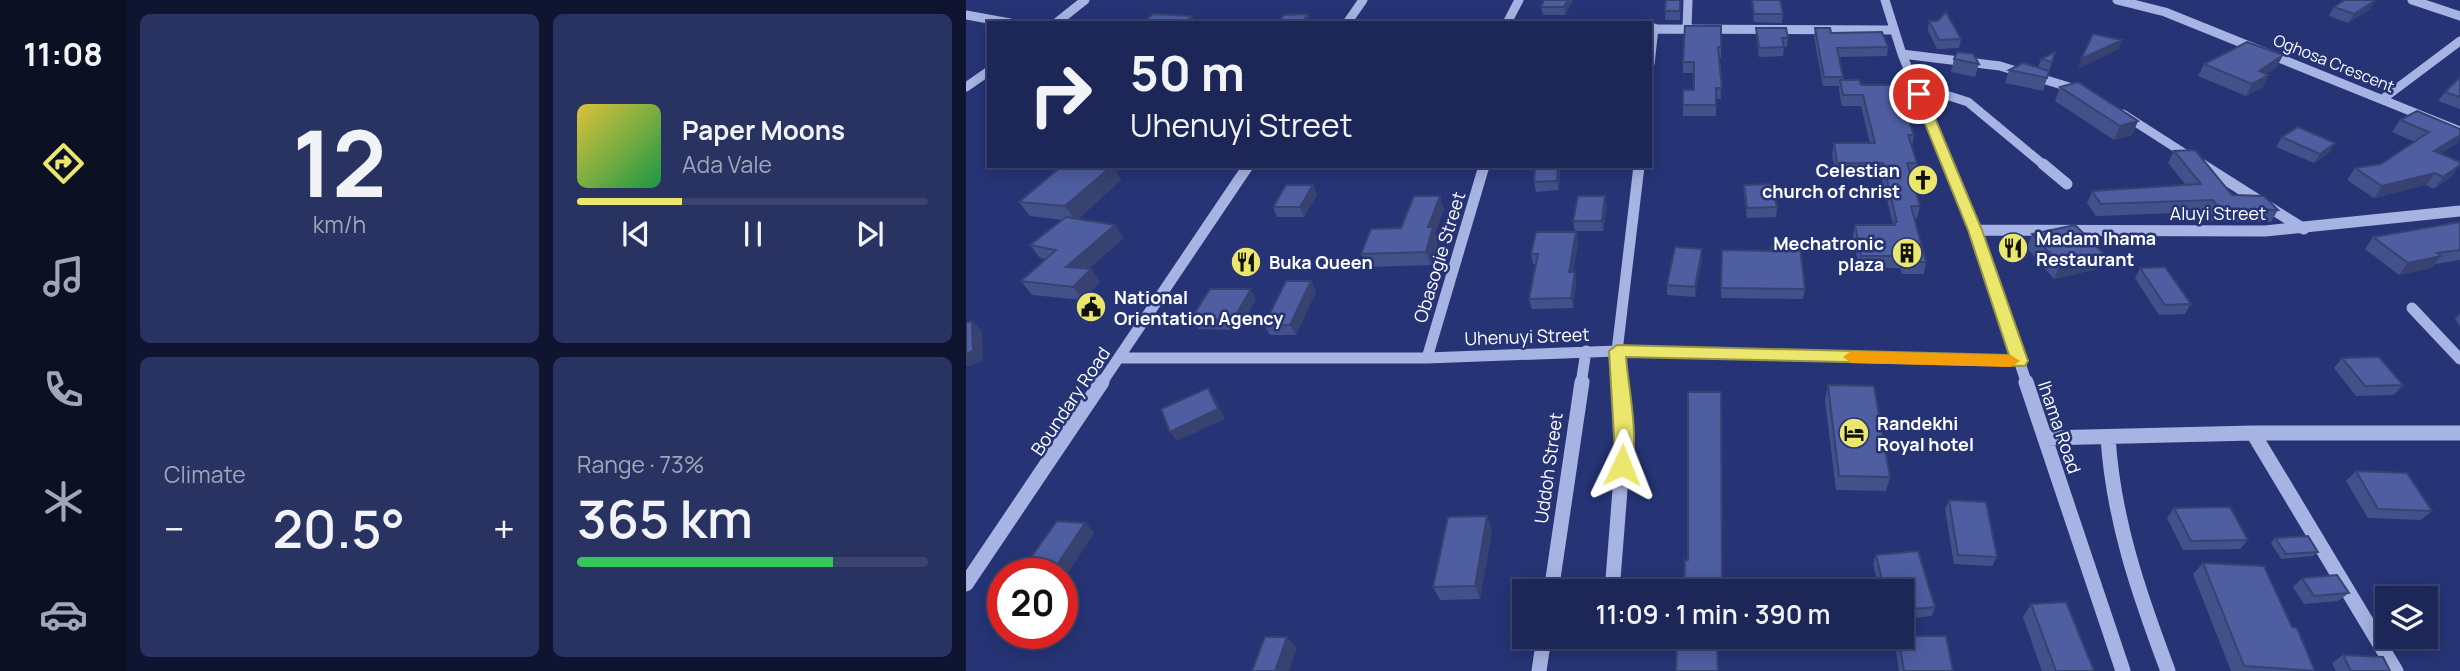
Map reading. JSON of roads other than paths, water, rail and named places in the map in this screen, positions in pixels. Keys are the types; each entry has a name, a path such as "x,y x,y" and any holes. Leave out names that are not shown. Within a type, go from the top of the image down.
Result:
{"street":[{"path":"1059,21 1085,0"},
{"path":"1348,21 1363,0"},
{"path":"1508,21 1519,0"},
{"path":"1687,28 1688,0"},
{"name":"Ihama Road","path":"1885,0 1902,54 1975,230 2123,671"},
{"name":"Oghosa Crescent","path":"2117,0 2165,12 2384,98 2460,131"},
{"path":"2412,0 2460,16"},
{"path":"966,15 999,21"},
{"path":"1652,29 1894,30"},
{"path":"2384,98 2460,41"},
{"path":"1902,54 2000,66 2038,75 2094,97"},
{"path":"966,87 987,72"},
{"path":"1919,94 1946,95 1968,102 2067,184"},
{"path":"2115,109 2304,229"},
{"name":"Boundary Road","path":"966,584 1247,168"},
{"name":"Obasogie Street","path":"1427,358 1483,168"},
{"path":"1613,579 1624,439 1617,351 1639,168"},
{"name":"Aluyi Street","path":"1975,230 2304,229 2460,211"},
{"path":"2412,308 2460,359"},
{"name":"Uddoh Street","path":"1553,579 1586,351"},
{"name":"Uhenuyi Street","path":"1120,358 1427,358 1617,351 2019,361"},
{"path":"2045,438 2253,433 2460,433"},
{"path":"2253,433 2396,671"},
{"path":"2108,437 2109,479 2119,521 2142,605 2168,671"},
{"path":"1539,671 1542,649"}],"place":[{"name":"Celestian church of christ","path":"1923,180"},
{"name":"Madam Ihama Restaurant","path":"2013,248"},
{"name":"Mechatronic plaza","path":"1907,253"},
{"name":"Buka Queen","path":"1246,262"},
{"name":"National Orientation Agency","path":"1091,307"},
{"name":"Randekhi Royal hotel","path":"1854,433"}]}
